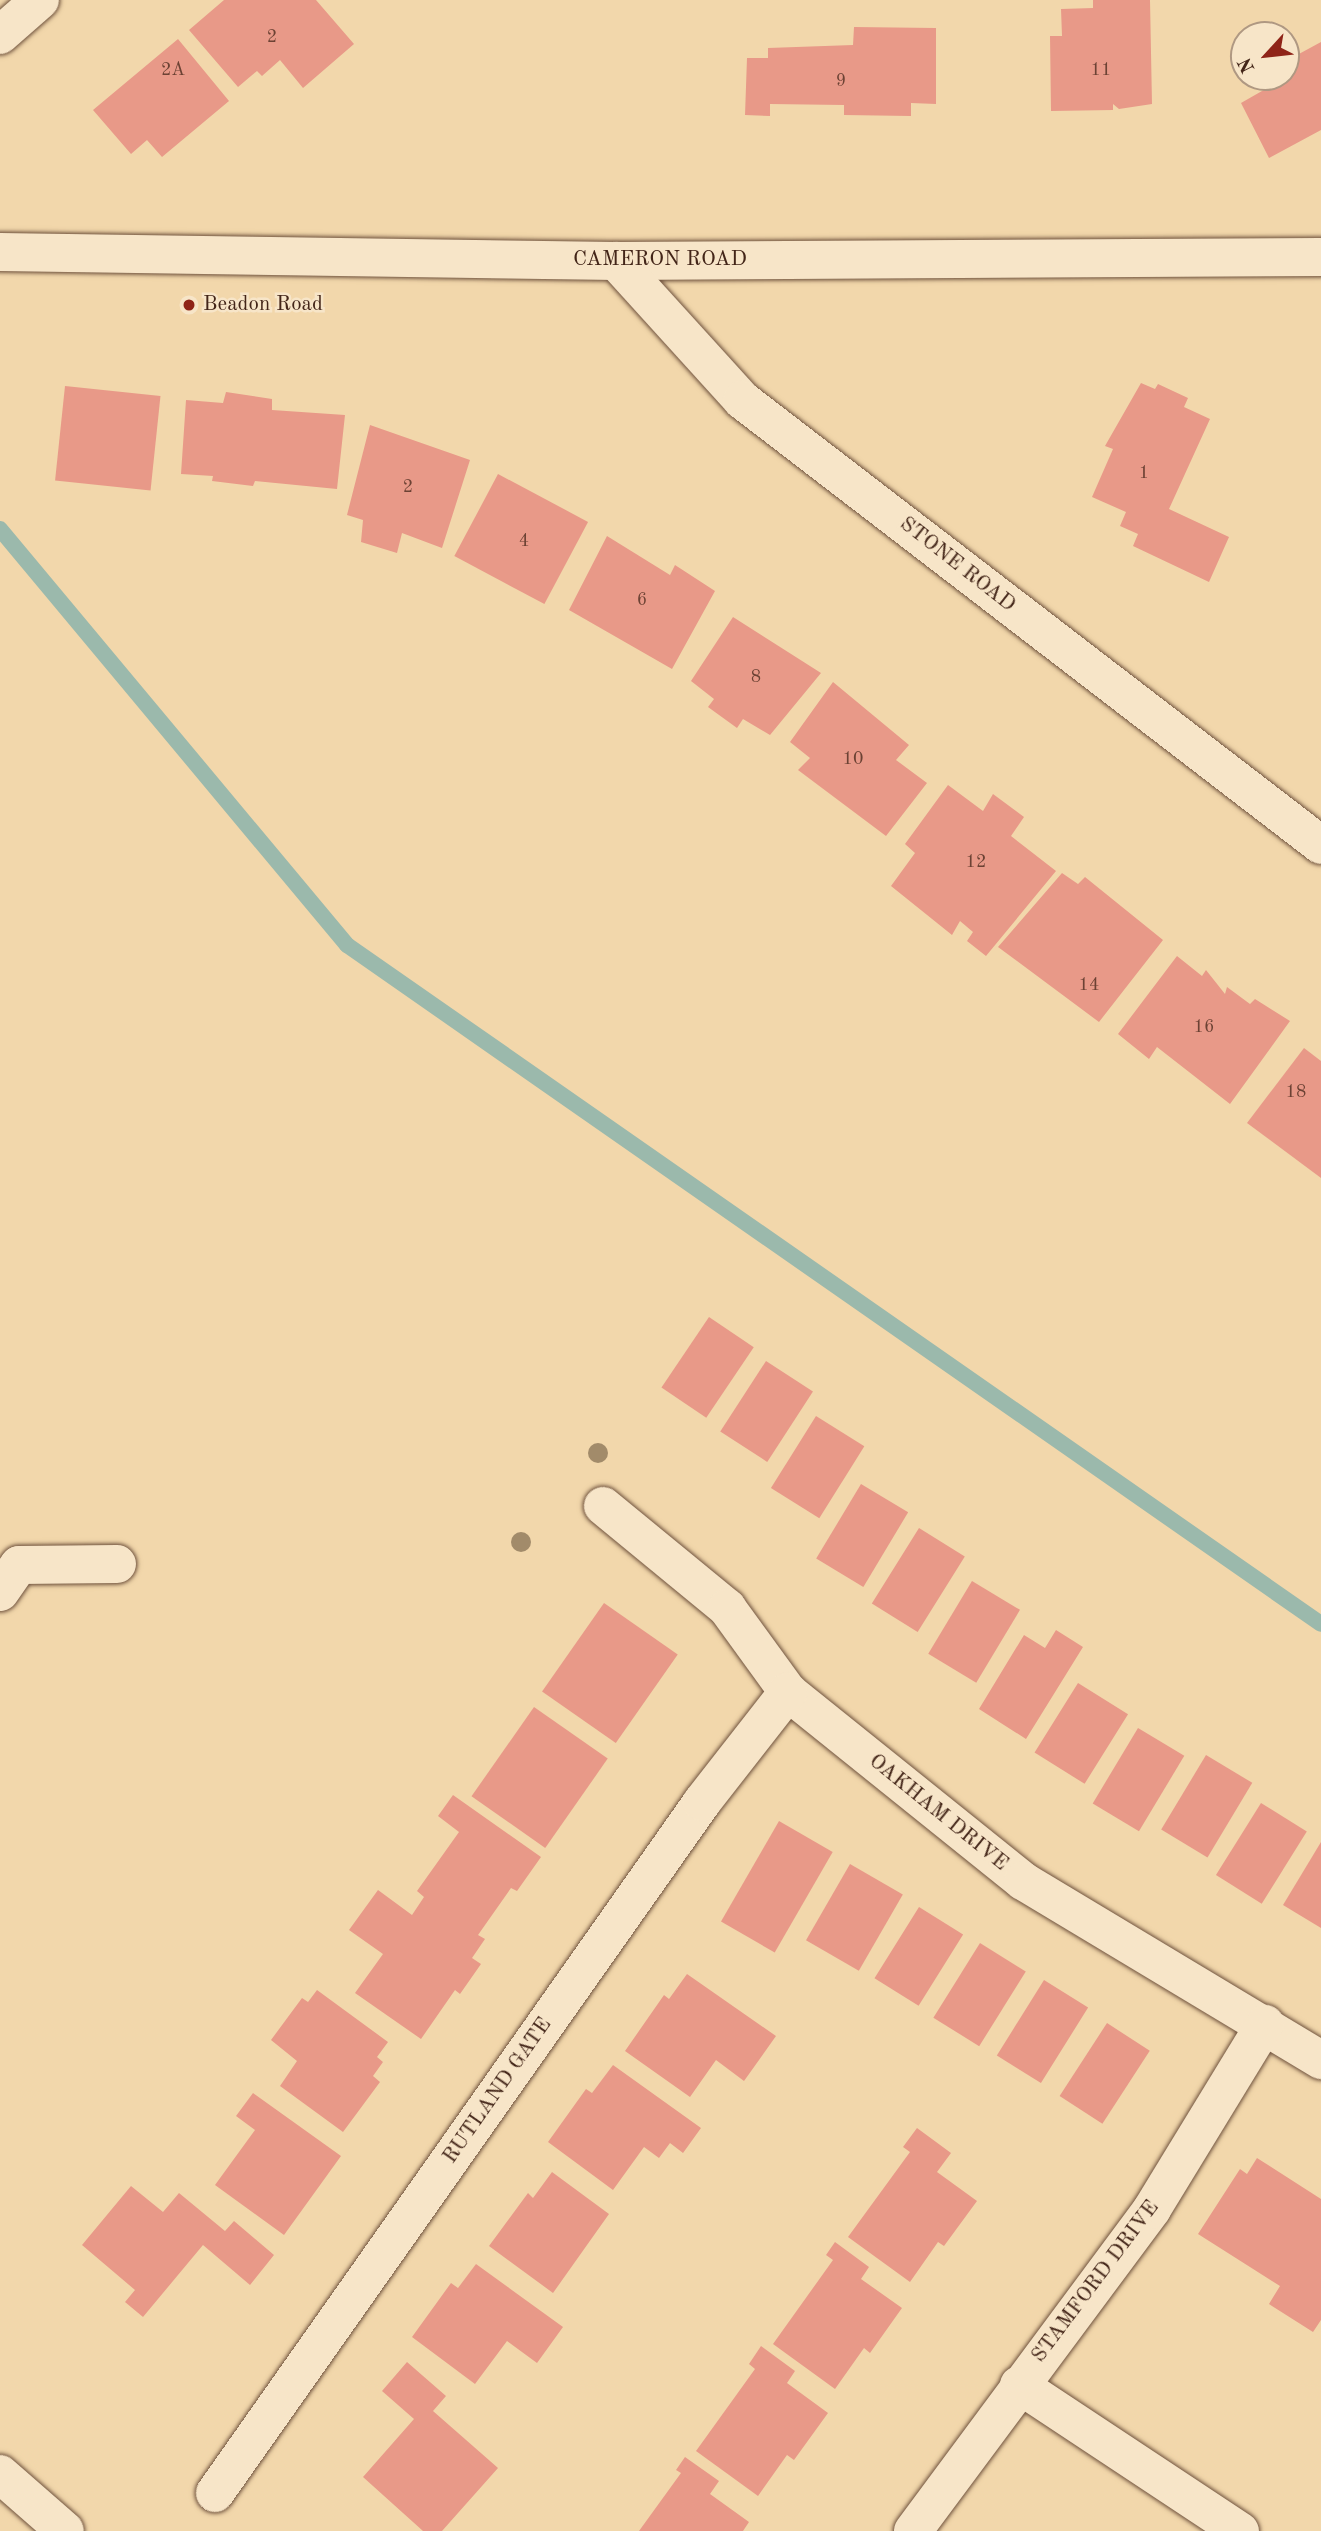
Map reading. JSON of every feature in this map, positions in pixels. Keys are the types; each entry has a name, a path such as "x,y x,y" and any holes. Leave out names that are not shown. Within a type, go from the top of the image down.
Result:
{"street":[{"path":"0,35 40,0"},
{"name":"CAMERON ROAD","path":"0,252 616,261 1321,257"},
{"name":"STONE ROAD","path":"616,261 742,400 1321,845"},
{"name":"OAKHAM DRIVE","path":"603,1506 727,1608 788,1692 1023,1881 1321,2060"},
{"path":"0,1592 19,1565 117,1564"},
{"name":"RUTLAND GATE","path":"215,2493 702,1802 788,1692"},
{"name":"STAMFORD DRIVE","path":"913,2531 1153,2208 1265,2024"},
{"path":"1019,2385 1240,2531"},
{"path":"0,2474 65,2531"}],"building":[{"path":"224,0 316,0 354,44 303,88 280,60 262,76 257,71 238,87 189,30"},
{"path":"1093,0 1150,0 1152,104 1119,109 1113,104 1113,110 1051,111 1050,36 1062,36 1061,9 1093,8"},
{"path":"854,27 936,28 936,104 911,103 911,116 844,115 844,105 770,104 770,116 745,115 747,58 768,58 768,48 853,45"},
{"path":"178,39 229,101 162,157 147,140 131,154 93,110"},
{"path":"1321,42 1321,130 1269,158 1241,103 1262,91 1300,91 1300,53"},
{"path":"1141,383 1155,389 1158,384 1188,398 1184,407 1210,419 1169,509 1229,537 1209,582 1133,546 1138,534 1120,526 1126,512 1092,497 1113,449 1105,446"},
{"path":"65,386 160,396 151,491 55,480"},
{"path":"226,392 272,399 272,410 345,415 337,489 255,481 253,486 212,481 213,476 181,474 186,400 223,403"},
{"path":"370,425 470,460 442,548 402,533 397,553 361,542 363,520 347,515"},
{"path":"498,474 588,522 544,604 454,556"},
{"path":"607,536 670,575 675,565 715,591 672,669 569,610"},
{"path":"733,617 821,673 770,735 743,719 737,728 708,707 714,699 691,681"},
{"path":"833,682 909,745 896,760 927,783 886,836 798,770 810,758 790,742"},
{"path":"948,785 983,811 993,794 1024,817 1011,836 1056,871 986,956 967,941 973,932 960,921 952,935 891,886 915,853 905,844"},
{"path":"1062,873 1078,884 1085,877 1163,940 1099,1022 998,947"},
{"path":"1177,956 1202,976 1206,970 1225,994 1227,987 1250,1004 1255,999 1290,1021 1230,1104 1157,1047 1149,1059 1118,1034"},
{"path":"1304,1048 1321,1061 1321,1178 1247,1123"},
{"path":"709,1317 754,1347 706,1418 661,1387"},
{"path":"766,1361 813,1391 767,1462 720,1431"},
{"path":"816,1416 864,1446 819,1518 771,1488"},
{"path":"861,1484 908,1512 863,1587 816,1559"},
{"path":"919,1528 965,1557 918,1632 872,1603"},
{"path":"972,1581 1020,1610 976,1683 928,1654"},
{"path":"604,1603 678,1655 616,1743 542,1691"},
{"path":"1056,1630 1083,1647 1026,1739 979,1709 1024,1635 1045,1648"},
{"path":"1078,1683 1128,1714 1085,1784 1035,1753"},
{"path":"534,1707 608,1759 545,1848 471,1796"},
{"path":"1138,1728 1184,1756 1139,1831 1093,1803"},
{"path":"1206,1755 1252,1783 1207,1857 1161,1830"},
{"path":"453,1795 541,1857 517,1891 511,1888 478,1935 485,1939 472,1958 481,1964 460,1994 455,1990 421,2039 355,1993 383,1954 349,1930 378,1890 412,1915 424,1897 417,1891 459,1832 438,1816"},
{"path":"1261,1803 1307,1832 1262,1904 1216,1875"},
{"path":"779,1821 833,1852 775,1952 721,1921"},
{"path":"1321,1842 1321,1928 1283,1905"},
{"path":"850,1864 903,1894 859,1971 806,1940"},
{"path":"919,1907 963,1935 919,2006 874,1978"},
{"path":"980,1943 1026,1972 979,2046 933,2018"},
{"path":"687,1974 776,2036 744,2081 716,2060 690,2097 625,2051 664,1995 669,1999"},
{"path":"1044,1980 1088,2008 1041,2083 997,2055"},
{"path":"317,1990 388,2042 377,2057 383,2062 373,2076 380,2082 343,2132 280,2086 297,2061 271,2040 302,1998 308,2002"},
{"path":"1107,2023 1150,2051 1102,2124 1060,2096"},
{"path":"613,2065 701,2128 683,2153 670,2143 659,2158 644,2147 613,2190 548,2142 586,2089 592,2093"},
{"path":"253,2093 341,2156 284,2235 215,2185 255,2130 236,2116"},
{"path":"917,2128 951,2153 937,2172 977,2201 944,2246 938,2242 910,2282 848,2237 910,2152 903,2147"},
{"path":"1257,2158 1321,2199 1321,2320 1313,2332 1269,2304 1280,2286 1198,2234 1240,2169 1247,2174"},
{"path":"552,2172 609,2214 553,2293 489,2246 528,2193 533,2198"},
{"path":"131,2186 163,2212 179,2193 225,2231 234,2221 274,2255 250,2285 203,2245 143,2317 125,2302 135,2290 82,2245"},
{"path":"835,2242 869,2267 861,2279 902,2308 870,2353 864,2348 835,2389 773,2344 833,2260 826,2255"},
{"path":"476,2264 563,2327 537,2363 507,2341 475,2384 412,2337 451,2283 458,2288"},
{"path":"761,2346 795,2371 787,2383 828,2413 794,2460 787,2455 758,2496 696,2451 755,2369 749,2364"},
{"path":"407,2362 446,2396 433,2411 498,2468 442,2531 423,2531 363,2477 414,2419 382,2391"},
{"path":"685,2457 719,2481 710,2494 749,2522 743,2531 639,2531 681,2473 676,2470"}],"waterway":[{"path":"0,529 347,945 1321,1624"}],"place":[{"name":"Beadon Road","path":"189,305"}]}
